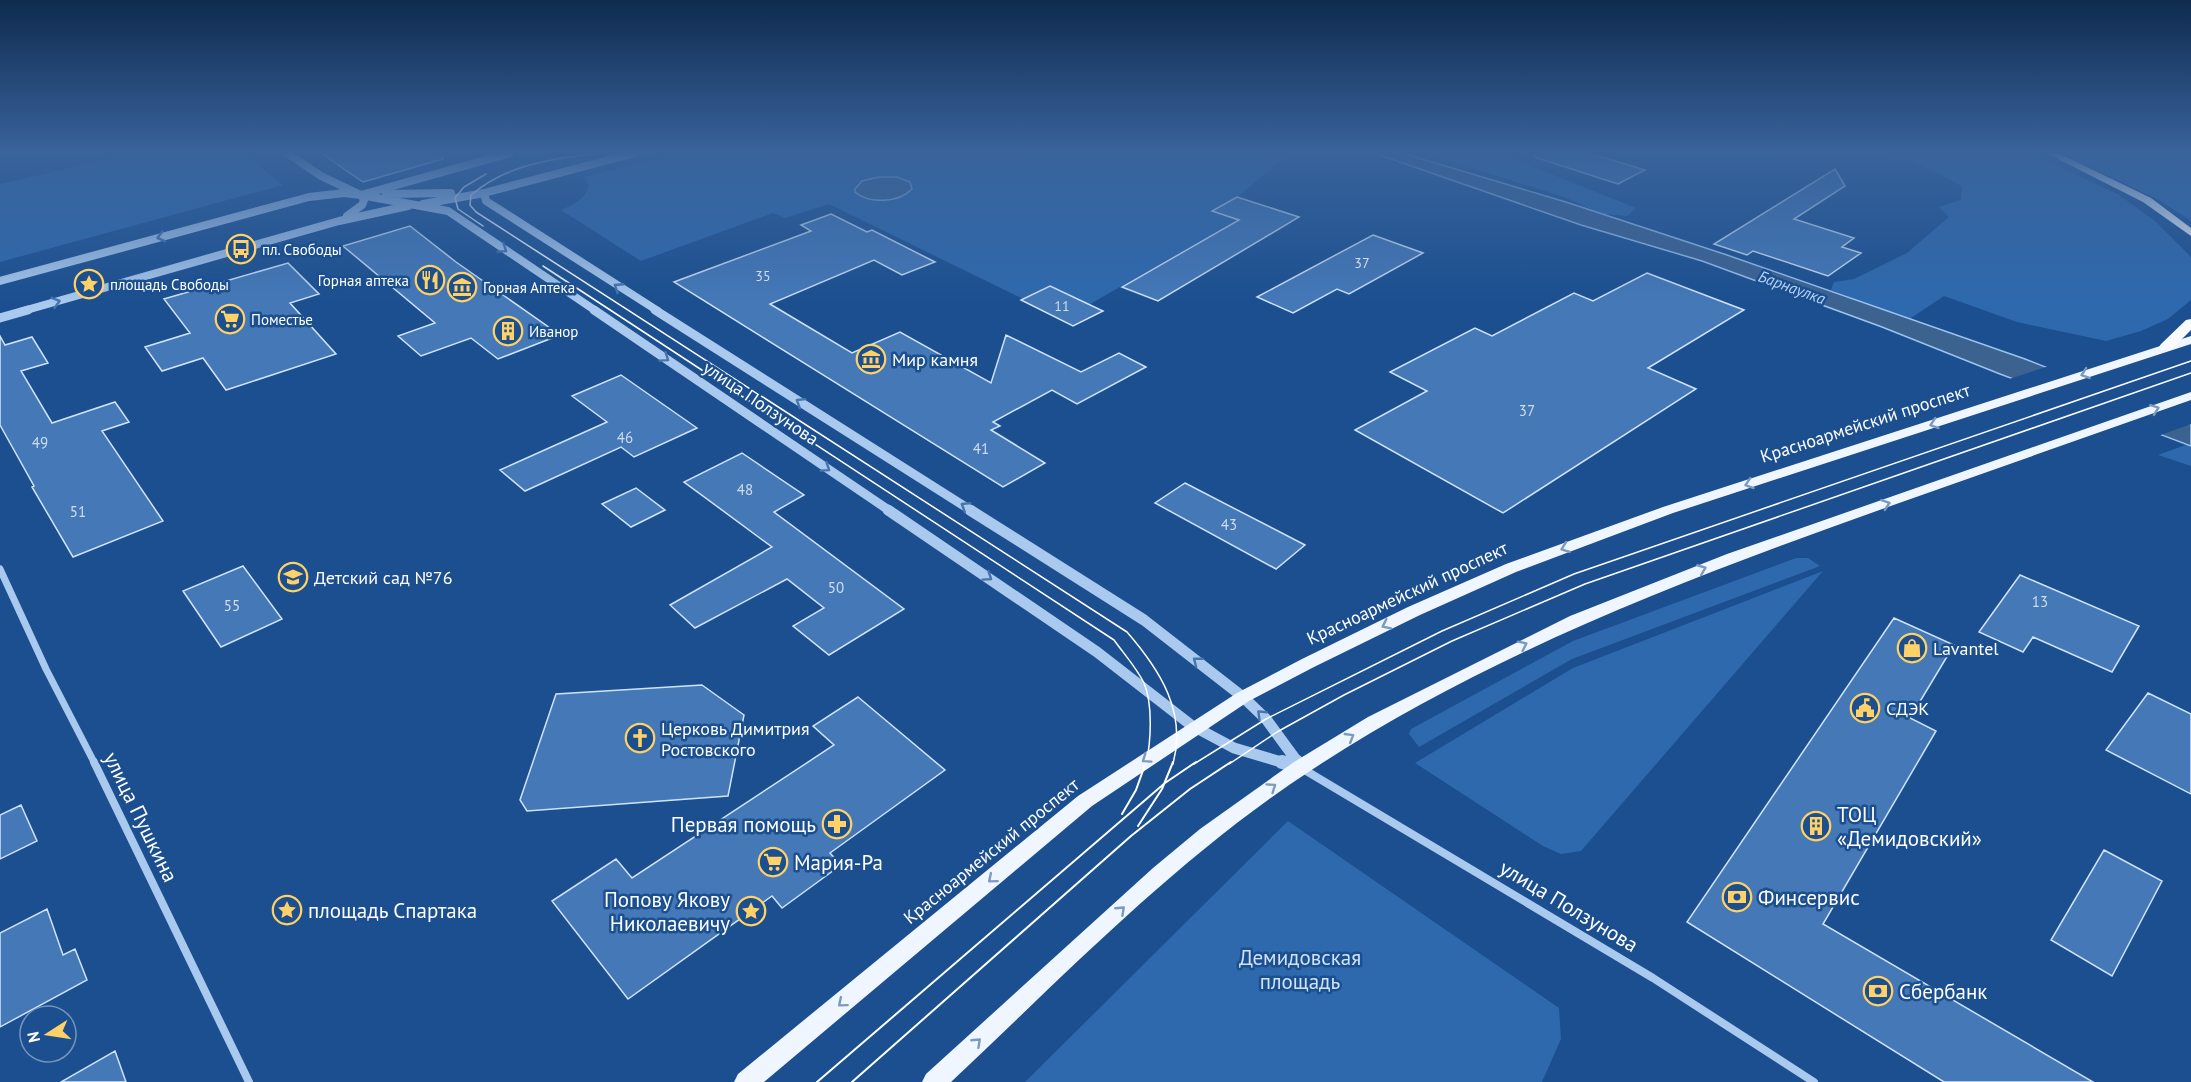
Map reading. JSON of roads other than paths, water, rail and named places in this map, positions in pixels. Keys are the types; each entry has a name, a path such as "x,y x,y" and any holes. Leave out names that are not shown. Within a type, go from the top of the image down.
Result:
{"highway":[{"path":"2152,203 2191,233"},
{"path":"2166,347 2191,323"}],"main road":[{"name":"Красноармейский проспект","path":"746,1082 1085,801 1194,726 1243,697 1414,611 1511,568 1668,510 2191,340"},
{"path":"934,1082 1160,874 1300,767 1385,716 1576,620 1732,558 2191,396"}],"street":[{"path":"0,281 285,203"},
{"path":"339,221 363,203"},
{"name":"улица Ползунова","path":"407,203 448,211 1097,652 1194,726 1223,744 1300,767 1624,960 1814,1082"},
{"path":"0,318 339,221 428,203"},
{"name":"улица Ползунова","path":"495,203 716,349 1144,620 1243,697 1277,732 1300,767"},
{"name":"улица Пушкина","path":"0,569 46,669 119,810 249,1082"}],"water":[{"name":"Барнаулка","path":"1519,203 1570,203 1727,255 2025,359 2191,424 2191,446 1882,327 1702,261 1581,225"}],"tram line":[{"path":"456,203 458,209 483,226"},
{"path":"470,203 476,212 1127,632 1150,661 1168,693 1176,727 1173,764"},
{"path":"543,266 1114,640 1144,683 1147,692 1150,723 1146,764"},
{"path":"1194,764 1266,719 1442,631 1574,574 2191,361"},
{"path":"1229,764 1277,732 1344,695 1452,641 1585,584 2191,373"},
{"path":"1122,814 1136,790 1146,762"},
{"path":"1164,784 1173,762"},
{"path":"1164,784 1196,762"},
{"path":"852,1082 1131,836 1190,789 1231,762"},
{"path":"817,1082 1164,784"},
{"path":"1138,826 1164,784"}],"place":[{"name":"пл. Свободы","path":"241,249"},
{"name":"Горная аптека","path":"430,280"},
{"name":"площадь Свободы","path":"89,284"},
{"name":"Горная Аптека","path":"462,287"},
{"name":"Поместье","path":"230,319"},
{"name":"Иванор","path":"508,331"},
{"name":"Мир камня","path":"871,359"},
{"name":"Детский сад №76","path":"293,577"},
{"name":"Lavantel","path":"1912,648"},
{"name":"СДЭК","path":"1865,708"},
{"name":"Церковь Димитрия Ростовского","path":"640,738"},
{"name":"Первая помощь","path":"837,824"},
{"name":"ТОЦ «Демидовский»","path":"1816,826"},
{"name":"Мария-Ра","path":"773,862"},
{"name":"Финсервис","path":"1737,897"},
{"name":"площадь Спартака","path":"287,910"},
{"name":"Попову Якову Николаевичу","path":"751,911"},
{"name":"Сбербанк","path":"1878,991"}],"park label":[{"name":"Демидовская площадь","path":"1300,969"}]}
